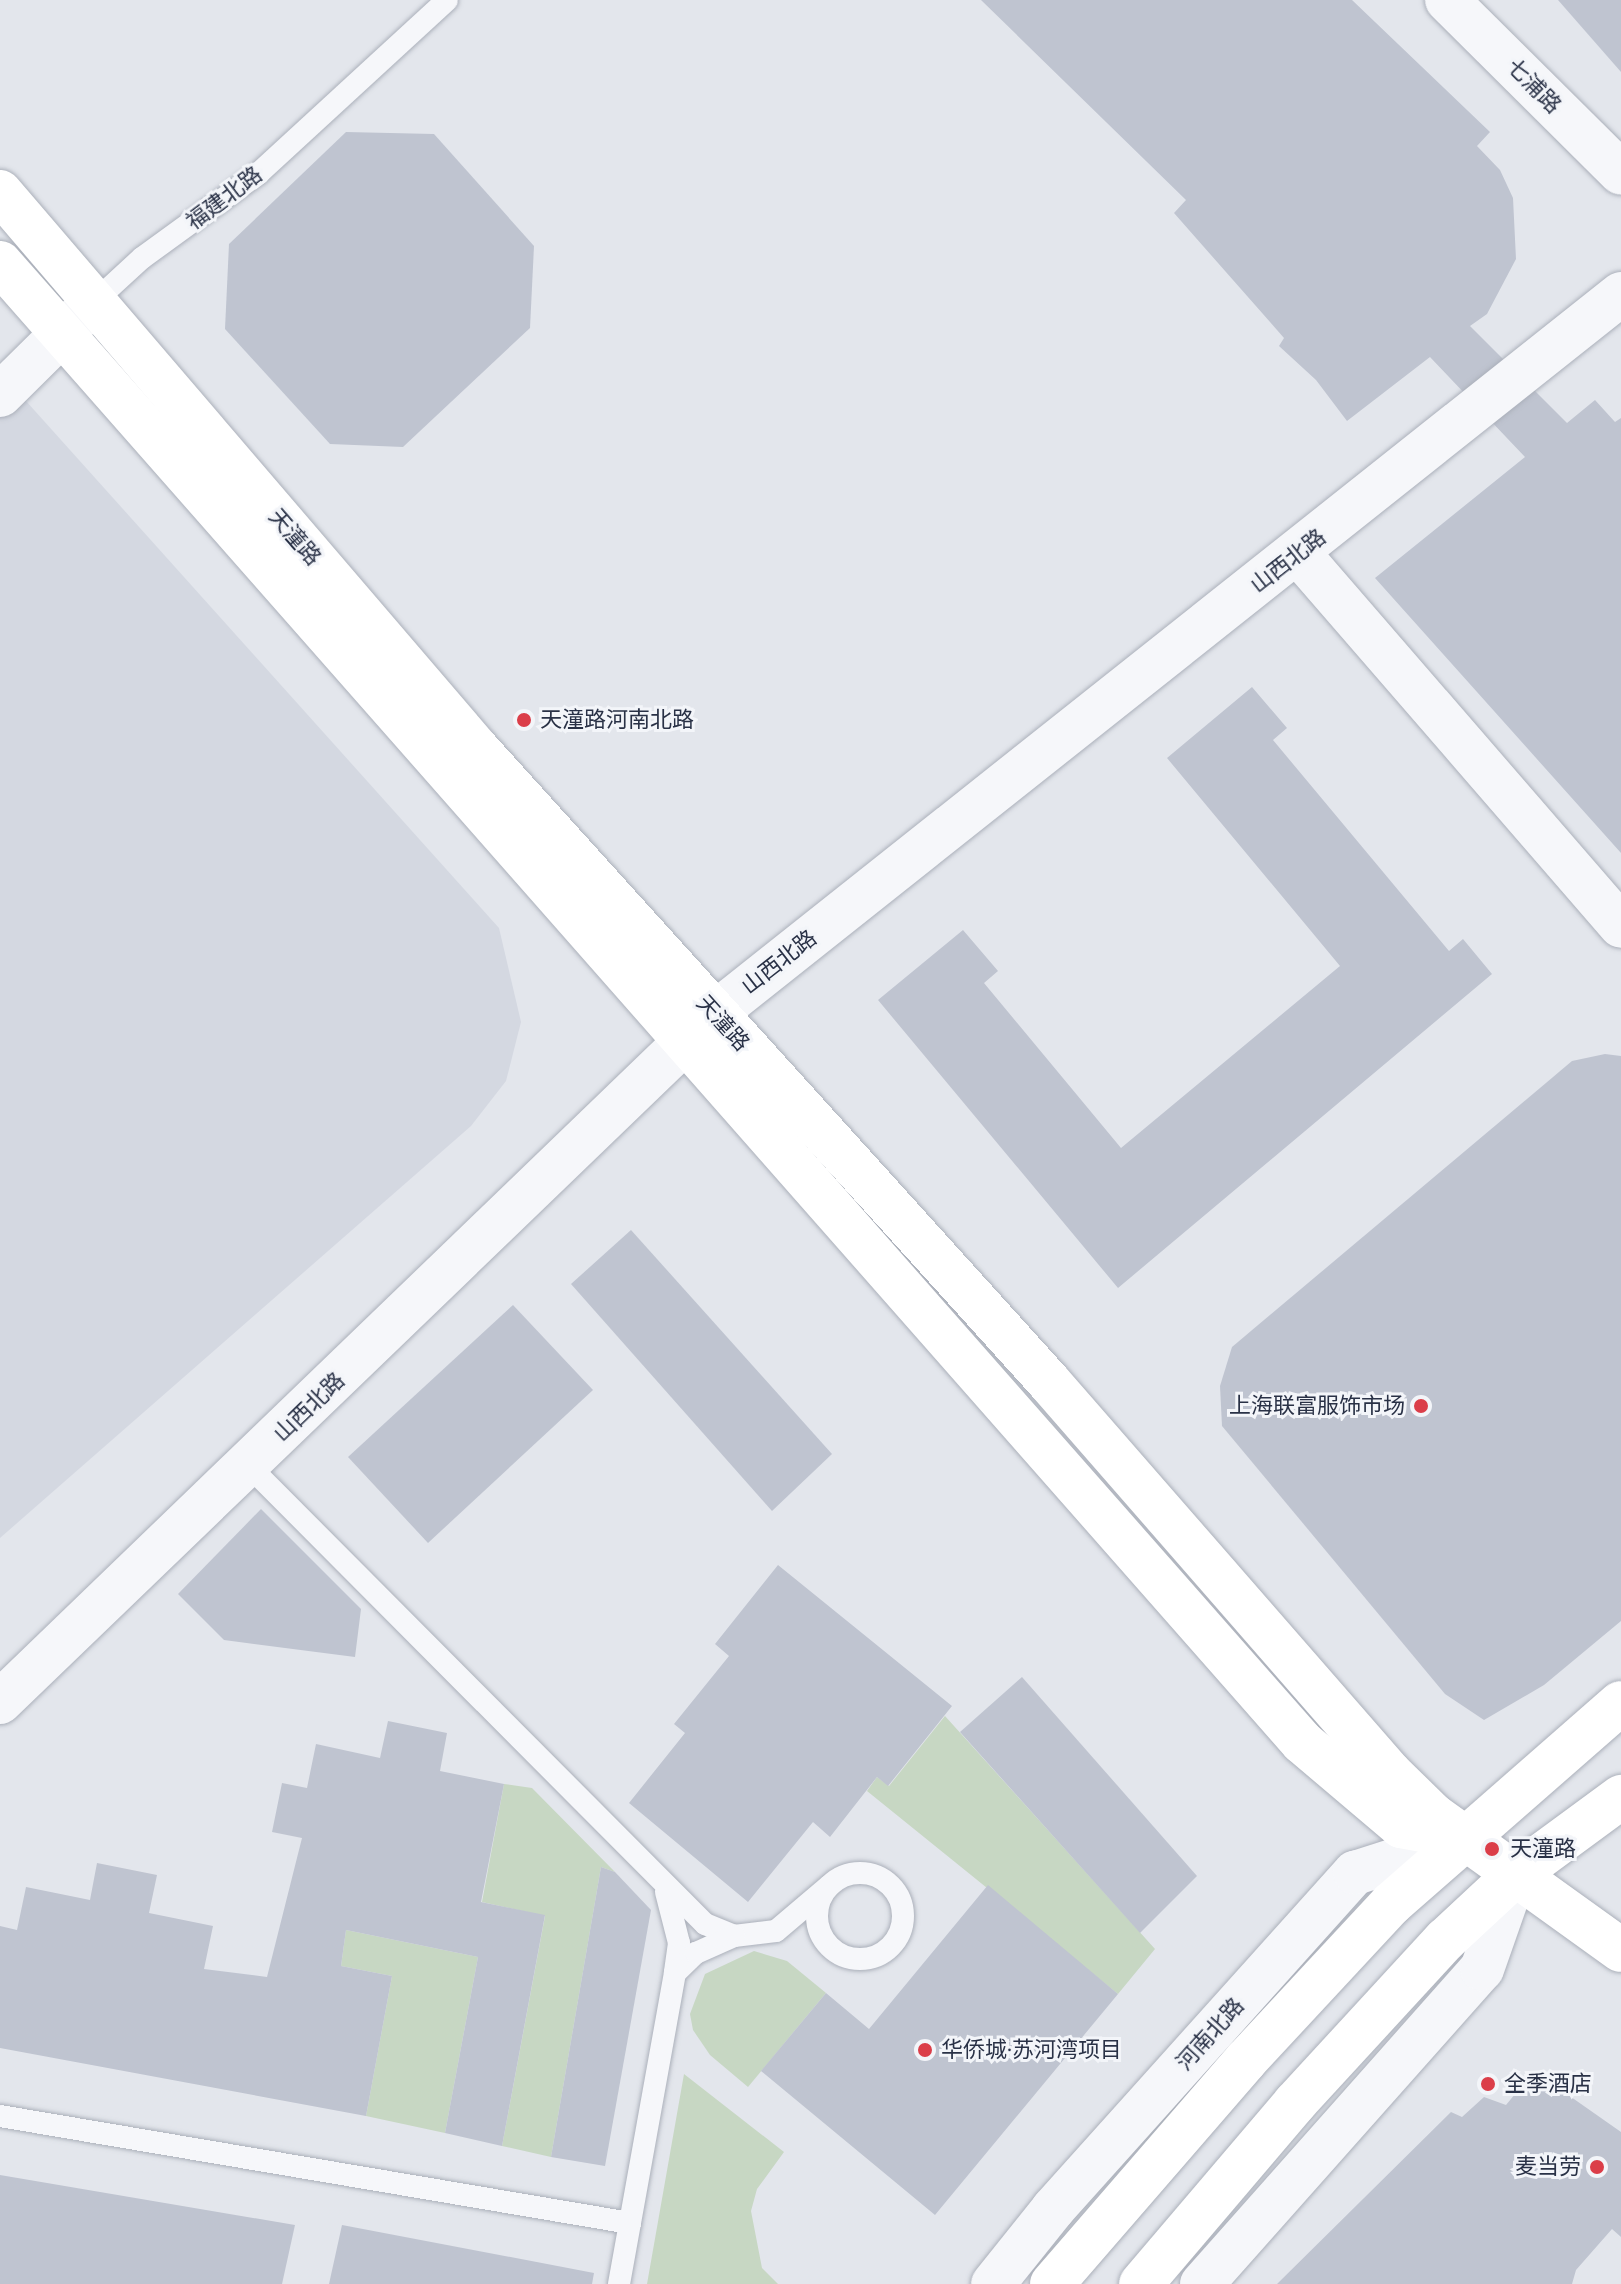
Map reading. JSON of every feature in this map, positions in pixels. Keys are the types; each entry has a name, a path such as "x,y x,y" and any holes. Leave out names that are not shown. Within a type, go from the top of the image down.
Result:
{"main road":[{"name":"天潼路","path":"0,192 478,750 699,1028"},
{"name":"天潼路","path":"0,263 699,1028 1049,1382 1390,1773 1464,1838 1621,1950"},
{"name":"河南北路","path":"1052,2284 1277,2026 1391,1904 1621,1703"},
{"path":"1141,2284 1295,2103 1445,1940 1515,1875 1621,1797"}],"street":[{"name":"七浦路","path":"1447,0 1621,173"},
{"name":"山西北路","path":"0,1702 249,1466 699,1028 1621,294"},
{"name":"福建北路","path":"0,395 93,303"},
{"path":"1298,553 1621,926"},
{"name":"河南北路","path":"993,2284 1053,2209 1355,1873 1464,1838"},
{"path":"1202,2284 1482,1969 1515,1875"}],"lane":[{"name":"福建北路","path":"93,303 142,258 259,173 447,0"},
{"path":"249,1466 705,1924 734,1936"},
{"path":"675,1973 696,1953 734,1936 776,1931 804,1935 833,1950 862,1959 876,1956 898,1936 903,1908 898,1896 879,1877 853,1873 829,1886 776,1931"},
{"path":"619,2284 675,1973 676,1916 661,1880"},
{"path":"829,1886 817,1909 818,1925 833,1950"},
{"path":"0,2116 630,2223"}],"shaded area":[{"path":"0,372 499,928 521,1022 506,1081 471,1126 0,1538"}],"green space":[{"path":"945,1716 1155,1949 1118,1994 867,1791 877,1777 889,1786"},
{"path":"504,1784 532,1788 615,1872 601,1867 551,2157 502,2146 545,1916 482,1902"},
{"path":"346,1930 478,1957 445,2133 366,2116 392,1976 341,1966"},
{"path":"754,1951 787,1961 826,1993 748,2087 710,2055 693,2030 690,2014 705,1974"},
{"path":"684,2074 784,2152 757,2189 751,2211 762,2268 778,2284 647,2284"}],"building":[{"path":"981,0 1352,0 1490,132 1477,146 1500,170 1513,198 1516,259 1487,314 1470,326 1567,423 1595,400 1615,422 1621,418 1621,853 1375,578 1525,457 1430,357 1347,421 1316,380 1279,346 1284,338 1174,213 1186,200"},
{"path":"1558,0 1621,0 1621,72"},
{"path":"346,132 434,134 534,246 530,328 403,447 330,444 225,329 229,244"},
{"path":"1252,687 1287,728 1273,740 1449,951 1463,939 1492,974 1118,1288 878,1000 963,930 998,971 984,983 1121,1148 1340,966 1167,758"},
{"name":"上海联富服饰市场","path":"1605,1054 1621,1056 1621,1621 1544,1685 1484,1720 1445,1694 1222,1426 1220,1386 1232,1347 1572,1061"},
{"path":"631,1230 832,1454 772,1511 571,1284"},
{"path":"513,1305 593,1390 428,1543 348,1457"},
{"path":"261,1509 361,1609 355,1657 224,1640 178,1594"},
{"path":"778,1565 952,1706 888,1786 877,1777 830,1837 813,1822 748,1902 629,1803 685,1733 674,1724 729,1656 715,1644"},
{"path":"1022,1677 1197,1876 1140,1933 960,1732"},
{"path":"388,1721 447,1733 440,1771 504,1784 481,1902 545,1915 502,2146 445,2133 478,1957 346,1930 341,1966 392,1976 366,2116 0,2048 0,1926 17,1930 26,1887 90,1900 97,1863 157,1875 149,1913 213,1926 204,1969 267,1977 302,1838 272,1832 282,1783 307,1788 316,1744 380,1758"},
{"path":"601,1867 615,1872 651,1910 605,2166 551,2157"},
{"name":"华侨城·苏河湾项目","path":"988,1885 1118,1994 935,2215 761,2071 826,1993 869,2029"},
{"path":"1534,2071 1621,2132 1621,2237 1612,2229 1576,2270 1572,2284 1277,2284 1451,2112 1462,2117 1484,2097 1506,2105"},
{"path":"0,2175 295,2225 282,2284 0,2284"},
{"path":"342,2225 594,2273 592,2284 329,2284"}],"place":[{"name":"天潼路河南北路","path":"524,720"},
{"name":"上海联富服饰市场","path":"1421,1406"},
{"name":"天潼路","path":"1492,1849"},
{"name":"华侨城·苏河湾项目","path":"925,2050"},
{"name":"全季酒店","path":"1488,2084"},
{"name":"麦当劳","path":"1597,2167"}]}
